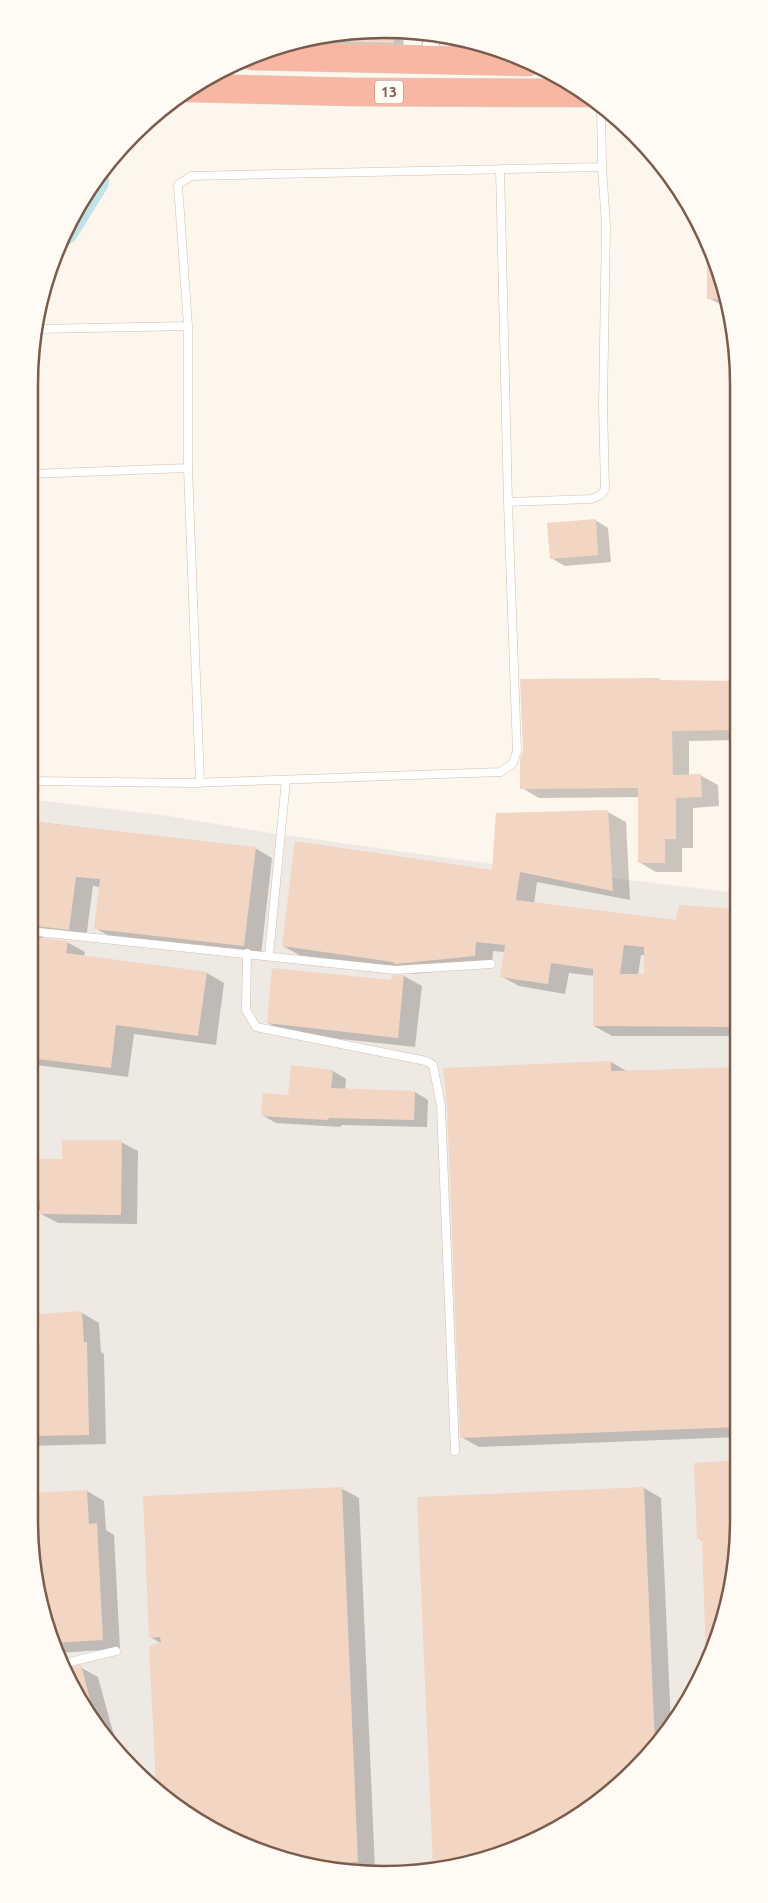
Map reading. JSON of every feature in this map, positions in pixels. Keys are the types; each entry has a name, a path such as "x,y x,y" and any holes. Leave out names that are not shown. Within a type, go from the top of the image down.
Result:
{"highway":[{"name":"13","path":"272,57 511,62"},
{"name":"13","path":"204,88 355,92 572,93"}],"street":[{"path":"428,61 432,40"}],"lane":[{"path":"508,502 591,499 601,495 605,489 603,405 606,225 601,114"},
{"path":"200,783 188,468 188,326 178,185 191,176 602,167"},
{"path":"38,781 200,783 501,772 514,763 517,751 508,502 500,169"},
{"path":"42,329 188,326"},
{"path":"38,474 188,468"},
{"path":"269,955 286,780"},
{"path":"38,932 269,955 395,970 491,964"},
{"path":"248,953 246,1010 256,1027 426,1061 434,1065 441,1106 455,1451"},
{"path":"69,1662 116,1651"}],"shaded area":[{"path":"38,800 169,816 271,833 463,860 730,892 730,1542 728,1564 719,1609 712,1630 695,1672 684,1692 672,1712 645,1747 595,1794 577,1807 537,1830 474,1854 429,1863 407,1865 384,1866 339,1863 294,1854 231,1830 191,1807 156,1780 123,1747 96,1712 73,1672 49,1609 40,1564 38,1542"}],"building":[{"path":"394,38 394,43 351,42 351,39"},
{"path":"707,259 720,299 707,299"},
{"path":"596,519 598,555 550,559 547,523"},
{"path":"659,678 659,680 730,681 730,730 672,731 673,775 701,774 702,797 676,798 676,839 665,839 665,863 638,863 638,788 520,789 520,759 523,751 520,679"},
{"path":"608,810 613,891 520,872 516,900 676,920 679,905 730,908 730,1027 593,1026 593,969 551,963 548,984 500,977 505,945 476,942 475,956 395,964 393,962 282,946 295,841 492,870 496,813","holes":["624,945 644,947 644,974 620,974"]},
{"path":"38,822 256,847 244,946 94,929 100,879 76,877 69,930 38,926"},
{"path":"38,938 68,941 66,953 207,972 198,1036 116,1025 111,1068 38,1059"},
{"path":"272,968 391,980 392,975 404,975 398,1038 267,1023"},
{"path":"611,1061 611,1071 730,1067 730,1427 460,1438 447,1106 443,1068"},
{"path":"291,1065 333,1070 331,1088 415,1091 414,1120 329,1118 328,1120 261,1116 263,1093 288,1095"},
{"path":"62,1140 122,1140 121,1215 40,1214 40,1201 38,1201 38,1159 62,1159"},
{"path":"82,1311 84,1342 87,1342 89,1435 38,1436 39,1314"},
{"path":"730,1461 730,1542 728,1564 719,1609 706,1648 702,1539 697,1539 694,1463"},
{"path":"342,1487 358,1862 338,1863 316,1859 294,1854 251,1839 191,1807 156,1780 149,1646 161,1642 160,1637 149,1638 143,1496"},
{"path":"644,1487 655,1735 612,1780 577,1807 557,1819 537,1830 495,1847 474,1854 433,1862 417,1497"},
{"path":"87,1490 89,1524 97,1523 103,1640 61,1642 49,1609 40,1564 38,1493"},
{"path":"81,1665 91,1704 84,1692 71,1667"}]}
